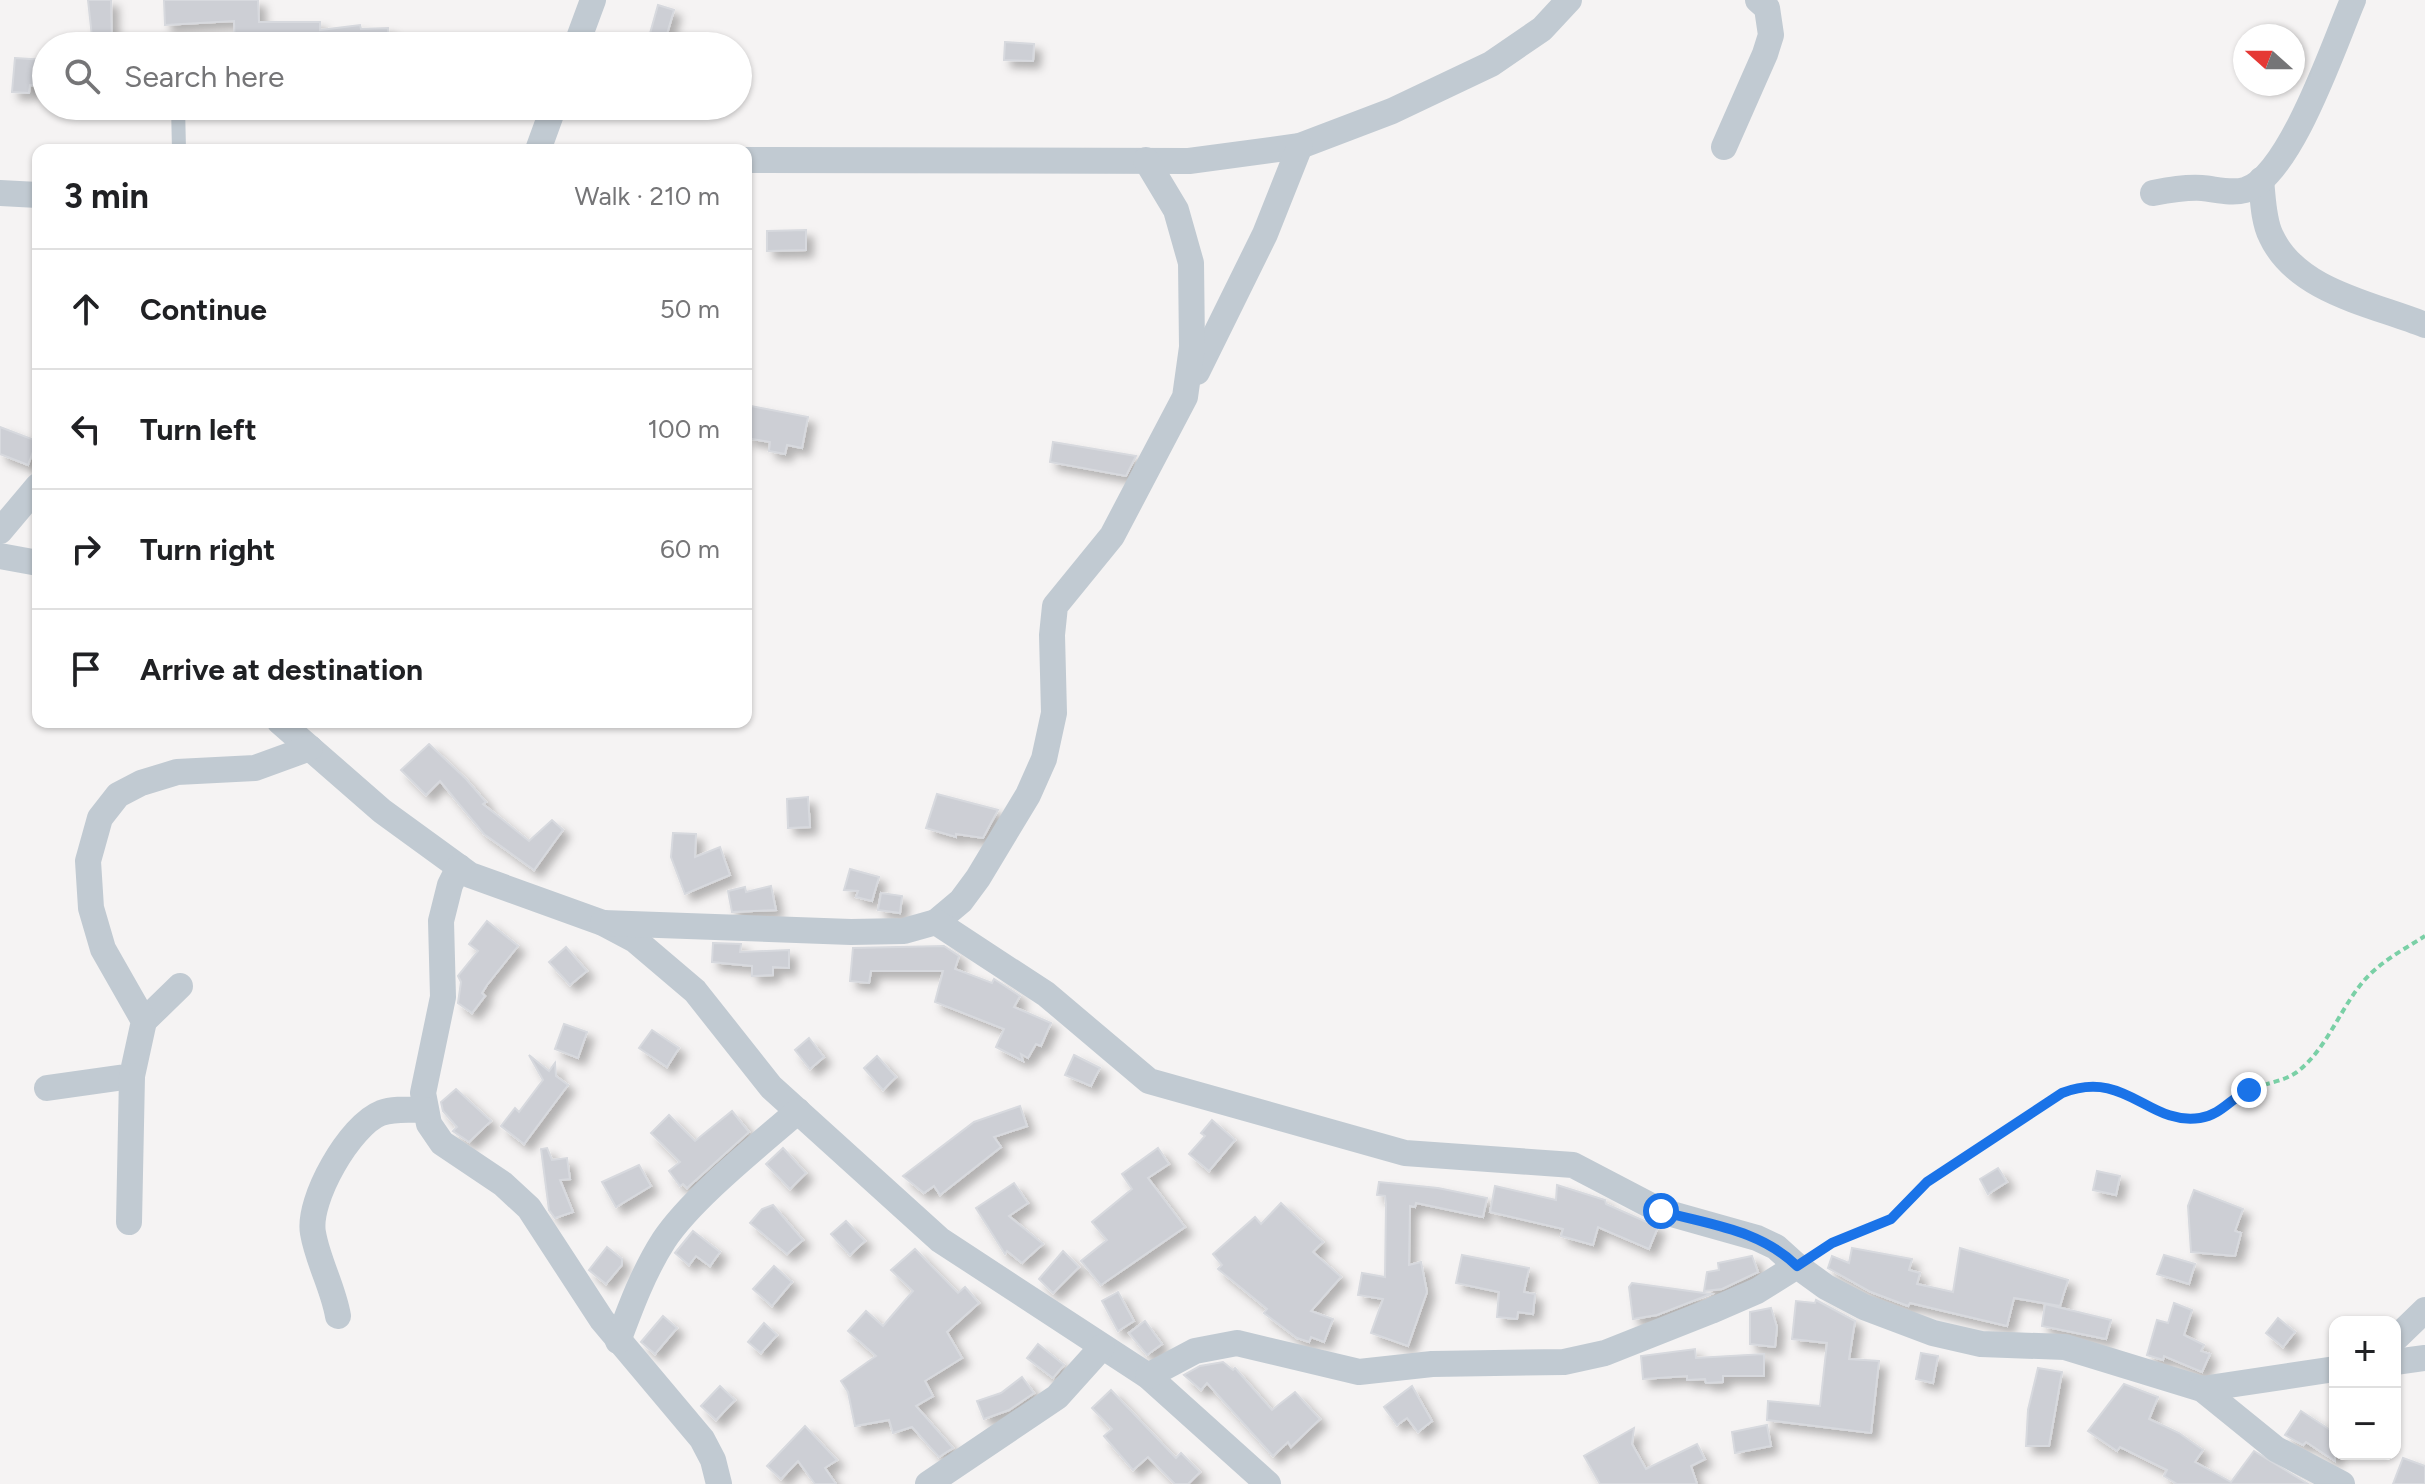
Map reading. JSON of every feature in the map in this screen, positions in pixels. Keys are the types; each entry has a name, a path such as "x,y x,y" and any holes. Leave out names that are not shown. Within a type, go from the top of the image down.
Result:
{"street":[{"path":"581,32 593,0"},
{"path":"752,160 865,163 1223,159 1300,146 1392,111 1491,64 1542,29 1569,0"},
{"path":"1724,147 1771,35 1767,8 1758,0"},
{"path":"2153,193 2199,188 2240,192 2261,180 2307,111 2353,0"},
{"path":"540,144 549,120"},
{"path":"603,923 904,931 936,922 961,901 1028,795 1044,759 1055,694 1052,626 1055,606 1112,536 1265,234 1300,146"},
{"path":"1146,160 1176,210 1191,263 1192,347 1185,397"},
{"path":"2261,180 2269,233 2282,255 2327,288 2425,325"},
{"path":"0,193 32,195"},
{"path":"0,531 32,493"},
{"path":"0,556 32,562"},
{"path":"287,728 382,811 459,867 494,885 603,923 635,940 695,991 750,1063 798,1111 940,1240 1148,1376 1268,1484"},
{"path":"144,1021 103,949 91,908 88,861 100,818 118,795 141,783 177,772 255,768 310,748"},
{"path":"459,867 443,905 443,997 424,1077 425,1110 429,1124 442,1143 503,1184 529,1208 618,1341 702,1439 713,1460 719,1484"},
{"path":"936,922 1046,994 1149,1081 1405,1153 1573,1165 1661,1211 1757,1238 1776,1247 1811,1278 1864,1307 1933,1333 1981,1344 2065,1347 2202,1389 2276,1449 2342,1484"},
{"path":"129,1222 132,1076 144,1021 180,986"},
{"path":"47,1088 132,1076"},
{"path":"338,1316 312,1230 323,1187 340,1153 368,1121 380,1113 425,1110"},
{"path":"618,1341 646,1271 665,1238 684,1215 798,1111"},
{"path":"1148,1376 1195,1351 1237,1343 1359,1372 1441,1363 1531,1363 1584,1358 1632,1344 1757,1291 1797,1266"},
{"path":"2401,1333 2425,1310"},
{"path":"928,1484 1057,1397 1102,1347"},
{"path":"2401,1361 2425,1358"},
{"path":"2202,1389 2329,1370"}],"lane":[{"path":"178,120 179,144"}],"path":[{"path":"1797,1266 1832,1243 1891,1219 1927,1182 2062,1093 2076,1087 2106,1087 2166,1113 2198,1119 2219,1112 2242,1093 2279,1082 2298,1071 2315,1052 2363,982 2390,958 2425,936"}],"building":[{"path":"88,0 111,0 112,32 91,32"},
{"path":"164,0 258,0 259,22 320,22 320,30 360,25 361,29 388,28 388,32 234,32 234,21 165,25"},
{"path":"658,5 674,10 668,32 650,32"},
{"path":"1005,42 1034,44 1033,61 1004,60"},
{"path":"15,58 32,59 29,93 12,92"},
{"path":"806,230 806,250 767,251 767,231"},
{"path":"752,406 808,417 802,448 787,445 785,454 769,451 770,442 752,439"},
{"path":"0,427 32,439 28,465 0,454"},
{"path":"1053,442 1136,456 1126,476 1050,462"},
{"path":"429,744 466,779 486,802 483,804 529,841 552,820 563,830 534,870 484,834 440,781 426,795 401,770"},
{"path":"937,794 998,810 983,838 956,834 956,837 926,828"},
{"path":"808,797 810,827 788,828 787,799"},
{"path":"673,833 696,834 695,857 720,847 730,875 685,894 671,857"},
{"path":"850,869 879,877 872,901 856,897 858,891 844,890"},
{"path":"771,886 776,910 732,912 728,891 745,887 746,892"},
{"path":"881,893 902,896 900,913 878,910"},
{"path":"487,921 518,946 487,985 482,993 485,996 472,1013 458,1003 461,982 458,976 478,951 469,944"},
{"path":"713,943 741,944 740,952 789,950 789,968 773,967 773,975 752,976 752,966 712,962"},
{"path":"944,946 959,956 955,969 992,983 994,979 1020,996 1014,1007 1051,1023 1041,1046 1036,1044 1028,1058 1021,1054 1023,1061 996,1047 1004,1029 935,1002 943,971 871,971 869,983 850,981 853,948"},
{"path":"566,947 587,971 570,985 549,962"},
{"path":"564,1024 587,1032 578,1058 555,1049"},
{"path":"652,1030 679,1048 667,1067 639,1048"},
{"path":"809,1038 824,1057 810,1069 795,1050"},
{"path":"529,1055 549,1071 555,1063 556,1076 568,1085 524,1144 501,1126 515,1108 519,1112 543,1080"},
{"path":"1074,1055 1100,1068 1091,1086 1065,1075"},
{"path":"877,1056 896,1077 883,1090 864,1068"},
{"path":"456,1089 491,1121 469,1142 453,1131 457,1127 443,1111 441,1102"},
{"path":"1020,1106 1027,1126 994,1137 1001,1147 940,1195 934,1186 924,1193 903,1176 974,1122"},
{"path":"732,1111 749,1132 687,1188 683,1184 680,1186 669,1171 680,1162 651,1133 669,1115 695,1141"},
{"path":"1212,1120 1235,1140 1209,1171 1189,1154 1205,1136 1201,1133"},
{"path":"547,1148 552,1160 567,1158 570,1179 560,1180 573,1212 555,1218 549,1210 541,1149"},
{"path":"783,1148 806,1173 790,1189 766,1164"},
{"path":"1158,1148 1169,1164 1148,1178 1185,1227 1101,1285 1081,1261 1107,1240 1092,1222 1132,1189 1122,1174"},
{"path":"639,1165 651,1186 616,1207 602,1182"},
{"path":"1998,1168 2007,1182 1988,1194 1980,1179"},
{"path":"2097,1171 2120,1176 2116,1195 2093,1190"},
{"path":"1379,1182 1438,1188 1487,1198 1483,1217 1416,1203 1415,1207 1410,1206 1409,1265 1421,1262 1427,1292 1408,1346 1371,1333 1383,1299 1358,1295 1362,1273 1385,1277 1386,1204 1385,1196 1377,1195"},
{"path":"1014,1183 1028,1203 1009,1216 1043,1244 1022,1263 1007,1251 1005,1254 976,1208"},
{"path":"1557,1185 1605,1200 1606,1204 1658,1227 1649,1249 1598,1227 1593,1245 1561,1236 1563,1229 1490,1212 1495,1186 1556,1200"},
{"path":"2194,1190 2243,1209 2235,1231 2241,1233 2235,1256 2191,1252 2188,1206"},
{"path":"1281,1203 1323,1242 1313,1252 1341,1277 1311,1311 1333,1319 1324,1342 1311,1337 1309,1342 1297,1338 1264,1313 1267,1309 1218,1269 1222,1265 1213,1254 1255,1217 1261,1224"},
{"path":"773,1205 803,1240 787,1254 750,1223 762,1209"},
{"path":"846,1221 865,1241 850,1255 831,1234"},
{"path":"693,1231 720,1252 710,1266 696,1256 689,1265 675,1253"},
{"path":"607,1247 622,1259 622,1265 606,1284 589,1270"},
{"path":"1852,1248 1912,1259 1909,1270 1920,1273 1917,1284 1953,1292 1960,1248 2068,1280 2060,1306 2014,1298 2007,1326 1910,1303 1908,1306 1871,1292 1828,1268 1832,1256 1849,1263"},
{"path":"915,1249 958,1293 965,1287 979,1303 947,1332 962,1358 925,1381 933,1396 916,1406 953,1448 939,1457 912,1427 893,1433 889,1420 855,1426 848,1392 841,1381 876,1356 848,1331 866,1311 883,1326 913,1291 891,1270"},
{"path":"1063,1251 1079,1267 1053,1293 1039,1279"},
{"path":"1462,1255 1529,1268 1524,1292 1535,1294 1533,1314 1518,1312 1517,1319 1497,1317 1499,1292 1456,1283"},
{"path":"2164,1255 2195,1264 2189,1284 2157,1274"},
{"path":"1752,1256 1758,1272 1722,1289 1704,1291 1707,1272 1719,1270 1718,1263"},
{"path":"774,1266 792,1282 772,1306 753,1289"},
{"path":"1632,1283 1711,1294 1657,1315 1633,1319 1629,1287"},
{"path":"1118,1292 1134,1321 1118,1331 1102,1301"},
{"path":"1816,1300 1855,1321 1849,1359 1879,1361 1871,1433 1767,1420 1768,1401 1820,1406 1827,1343 1792,1339 1796,1301 1815,1303"},
{"path":"2174,1303 2192,1310 2184,1335 2204,1345 2201,1351 2210,1354 2202,1372 2164,1356 2163,1360 2147,1355 2157,1320 2168,1323"},
{"path":"2045,1304 2111,1320 2106,1339 2042,1326"},
{"path":"1771,1308 1777,1327 1775,1347 1750,1344 1750,1312"},
{"path":"663,1316 677,1328 655,1354 641,1342"},
{"path":"2278,1318 2295,1332 2283,1347 2266,1333"},
{"path":"1145,1321 1162,1344 1147,1355 1129,1333"},
{"path":"764,1323 777,1335 761,1353 748,1342"},
{"path":"1038,1344 1064,1365 1053,1378 1027,1358"},
{"path":"1695,1349 1696,1358 1764,1354 1764,1376 1723,1376 1723,1382 1706,1383 1705,1379 1687,1380 1687,1376 1643,1379 1641,1356"},
{"path":"1921,1353 1938,1356 1933,1383 1916,1379"},
{"path":"1223,1362 1233,1370 1235,1368 1272,1410 1295,1392 1320,1419 1291,1447 1288,1442 1273,1456 1207,1383 1201,1390 1184,1375 1200,1366"},
{"path":"2038,1368 2062,1372 2049,1446 2026,1446 2028,1410"},
{"path":"1022,1377 1034,1393 1009,1410 984,1419 977,1401 1001,1393"},
{"path":"2124,1384 2158,1397 2149,1419 2179,1433 2203,1450 2195,1462 2231,1482 2254,1451 2308,1484 2177,1484 2164,1476 2167,1470 2120,1447 2117,1451 2088,1431"},
{"path":"720,1386 735,1400 716,1420 701,1406"},
{"path":"1412,1386 1432,1421 1418,1432 1407,1418 1397,1425 1384,1407"},
{"path":"1111,1390 1176,1458 1181,1453 1200,1472 1188,1484 1175,1484 1148,1457 1133,1470 1104,1436 1112,1429 1092,1408"},
{"path":"2301,1411 2329,1429 2329,1457 2306,1442 2303,1445 2285,1435"},
{"path":"1767,1425 1771,1446 1735,1453 1732,1432"},
{"path":"805,1426 837,1460 825,1468 836,1484 815,1484 798,1461 781,1479 767,1466"},
{"path":"1634,1428 1632,1444 1646,1469 1697,1444 1705,1459 1691,1466 1697,1484 1600,1484 1584,1456"},
{"path":"2403,1458 2425,1466 2425,1484 2393,1484"}],"route":[{"path":"1661,1211 1757,1238 1776,1247 1797,1266 1832,1243 1891,1219 1927,1182 2062,1093 2076,1087 2106,1087 2186,1119 2211,1116 2249,1090"}]}
